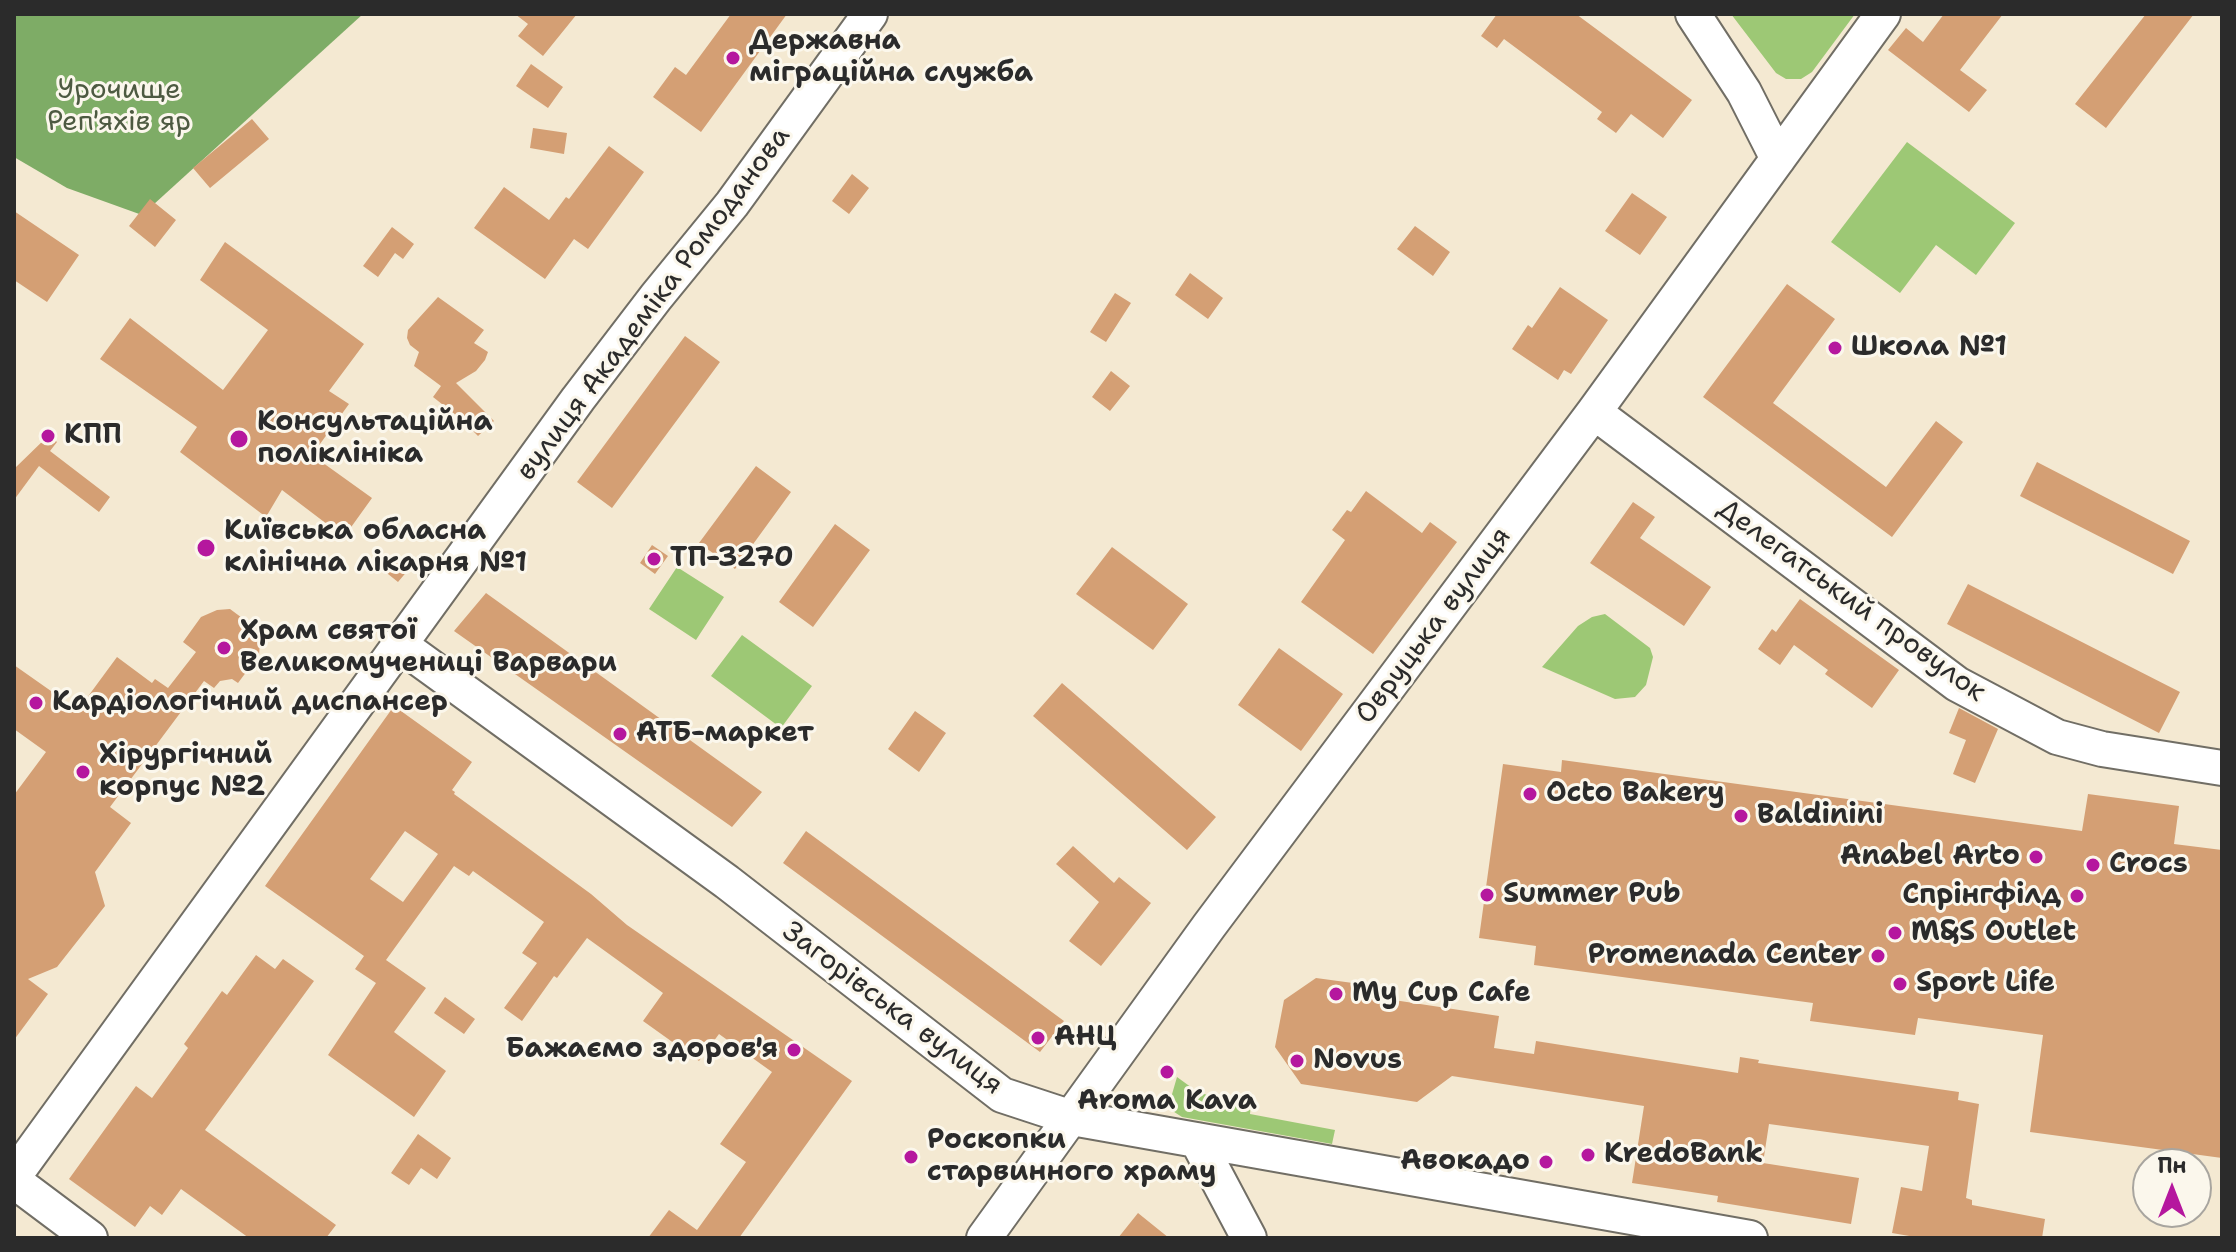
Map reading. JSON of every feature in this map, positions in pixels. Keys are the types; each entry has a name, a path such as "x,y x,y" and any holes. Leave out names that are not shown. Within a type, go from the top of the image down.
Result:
{"street":[{"name":"вулиця Академіка Ромоданова","path":"14,1178 578,399 732,204 870,14"},
{"path":"1693,14 1744,92 1778,159"},
{"name":"Овруцька вулиця","path":"984,1238 1209,926 1594,412 1883,14"},
{"name":"Делегатський провулок","path":"1594,412 1957,684 2057,737 2102,749 2222,768"},
{"name":"Загорівська вулиця","path":"399,644 727,882 1002,1095 1072,1118 1750,1238"},
{"path":"1197,1140 1249,1238"},
{"path":"14,1178 90,1238"}],"green space":[{"name":"Урочище Реп'яхів яр","path":"14,14 363,14 142,215 67,188 14,157"},
{"path":"1731,14 1855,14 1812,72 1801,79 1786,79 1776,73"},
{"path":"1907,142 2015,223 1976,275 1936,245 1900,293 1831,242"},
{"path":"677,567 724,597 696,640 649,609"},
{"path":"1605,614 1650,648 1653,657 1646,685 1635,697 1615,699 1542,667 1578,626 1592,617"},
{"path":"742,635 812,686 781,728 711,676"},
{"path":"1177,1077 1199,1093 1251,1104 1250,1114 1335,1130 1332,1144 1182,1117 1168,1108"}],"building":[{"path":"515,14 577,14 543,56 518,36 528,24"},
{"path":"731,14 787,14 701,132 653,97 675,67 686,75"},
{"path":"1497,14 1576,14 1692,100 1663,138 1631,114 1616,133 1597,119 1602,112 1504,39 1497,48 1481,36"},
{"path":"1944,14 2003,14 1960,70 1987,90 1969,112 1888,50 1906,28 1923,42"},
{"path":"2146,14 2194,14 2106,128 2075,104"},
{"path":"531,64 563,87 548,108 516,86"},
{"path":"252,119 269,139 210,188 193,168"},
{"path":"533,128 567,133 564,154 530,148"},
{"path":"609,146 644,172 588,249 574,239 545,279 474,228 504,187 549,220"},
{"path":"852,174 869,188 849,214 832,201"},
{"path":"1632,193 1667,217 1640,255 1605,231"},
{"path":"150,199 176,220 155,247 129,226"},
{"path":"14,211 79,255 47,302 14,280"},
{"path":"1415,226 1450,252 1433,276 1397,249"},
{"path":"392,227 414,244 403,259 395,253 378,277 363,266"},
{"path":"225,242 364,344 329,391 349,404 312,455 372,498 344,537 282,490 266,517 180,452 197,427 100,359 130,318 223,390 268,330 200,280"},
{"path":"1190,273 1223,298 1208,319 1175,295"},
{"path":"1787,284 1835,319 1773,403 1886,487 1936,421 1963,442 1892,537 1703,397"},
{"path":"1560,287 1608,320 1571,374 1564,370 1558,380 1512,349 1528,325 1532,328"},
{"path":"1115,293 1131,303 1106,342 1090,332"},
{"path":"438,297 484,330 474,343 488,352 485,360 476,371 456,383 494,421 478,436 433,397 441,386 414,366 419,352 410,345 408,330"},
{"path":"685,336 720,362 612,508 577,482"},
{"path":"1111,371 1130,386 1110,411 1092,397"},
{"path":"49,435 57,442 50,451 110,497 99,512 39,466 14,500 14,469"},
{"path":"2037,462 2190,541 2173,574 2020,496"},
{"path":"756,466 791,492 735,569 699,543"},
{"path":"1366,491 1422,533 1430,522 1457,542 1373,654 1301,602 1345,540 1332,530 1347,510 1351,512"},
{"path":"1633,502 1655,517 1640,538 1711,587 1684,626 1590,563"},
{"path":"835,524 870,550 813,627 779,602"},
{"name":"ТП-3270","path":"652,545 668,556 655,574 640,563"},
{"path":"1112,547 1188,604 1153,650 1076,594"},
{"path":"395,556 409,569 398,582 383,570"},
{"path":"1968,584 2180,692 2159,733 1947,624"},
{"path":"486,593 762,792 732,827 454,631"},
{"path":"1800,599 1899,670 1872,708 1825,674 1828,670 1794,645 1780,665 1758,649 1772,629 1776,632"},
{"path":"230,609 257,629 259,655 238,683 232,679 220,681 214,688 204,681 110,807 131,823 95,872 105,906 57,967 28,979 48,994 14,1040 14,795 46,752 14,729 14,665 78,710 117,657 152,683 155,679 168,688 196,652 183,642 201,617 217,610"},
{"path":"1279,648 1343,694 1301,751 1238,705"},
{"path":"1062,683 1216,817 1187,850 1033,716"},
{"path":"394,706 472,762 452,790 454,794 591,894 627,925 852,1081 739,1238 648,1238 669,1210 697,1230 746,1162 720,1144 772,1072 719,1034 699,1061 643,1021 663,993 587,938 557,978 554,976 522,1021 504,1008 537,963 522,953 544,922 473,871 469,876 454,866 386,960 426,988 394,1032 446,1071 414,1117 328,1055 376,983 355,969 364,956 265,886","holes":["405,831 438,854 403,902 370,879"]},
{"path":"1959,708 1998,729 1975,783 1953,774 1966,740 1949,733"},
{"path":"915,711 946,733 919,772 888,749"},
{"name":"Promenada Center","path":"1562,760 2082,831 2088,794 2179,806 2174,844 2222,850 2222,1158 2212,1157 2212,1148 2148,1148 2030,1132 2043,1035 1918,1018 1915,1035 1810,1021 1813,1003 1534,965 1536,946 1479,938 1503,764 1561,772"},
{"path":"806,831 1064,1021 1040,1052 783,863"},
{"path":"1073,846 1114,883 1119,877 1151,903 1101,966 1069,941 1099,902 1056,864"},
{"path":"256,955 275,969 283,959 314,981 205,1130 336,1225 326,1238 249,1238 181,1189 162,1215 150,1206 135,1227 69,1179 136,1086 152,1098 188,1048 184,1044 222,991 227,995"},
{"path":"1316,978 1375,986 1374,997 1499,1016 1494,1048 1534,1054 1536,1041 1738,1073 1740,1057 1759,1060 1758,1063 1959,1092 1958,1100 1979,1104 1966,1198 1972,1200 1972,1205 2045,1219 2042,1238 1921,1238 1892,1233 1901,1187 1922,1191 1929,1146 1769,1124 1763,1163 1859,1178 1851,1224 1717,1202 1718,1196 1632,1183 1644,1106 1452,1076 1417,1102 1301,1084 1275,1047 1284,1000"},
{"path":"445,997 475,1019 464,1034 434,1013"},
{"path":"418,1134 451,1158 437,1179 421,1168 409,1185 391,1173"},
{"path":"1138,1213 1169,1238 1118,1238"}],"place":[{"name":"Державна міграційна служба","path":"733,58"},
{"name":"Школа №1","path":"1835,348"},
{"name":"КПП","path":"48,436"},
{"name":"Консультаційна поліклініка","path":"239,439"},
{"name":"Київська обласна клінічна лікарня №1","path":"206,548"},
{"name":"ТП-3270","path":"654,559"},
{"name":"Храм святої Великомучениці Варвари","path":"224,648"},
{"name":"Кардіологічний диспансер","path":"36,703"},
{"name":"АТБ-маркет","path":"620,734"},
{"name":"Хірургічний корпус №2","path":"83,772"},
{"name":"Octo Bakery","path":"1530,794"},
{"name":"Baldinini","path":"1741,816"},
{"name":"Anabel Arto","path":"2036,857"},
{"name":"Crocs","path":"2093,865"},
{"name":"Summer Pub","path":"1487,895"},
{"name":"Спрінгфілд","path":"2077,896"},
{"name":"M&S Outlet","path":"1895,933"},
{"name":"Promenada Center","path":"1878,956"},
{"name":"Sport Life","path":"1900,984"},
{"name":"My Cup Cafe","path":"1336,994"},
{"name":"АНЦ","path":"1038,1038"},
{"name":"Бажаємо здоров'я","path":"794,1050"},
{"name":"Novus","path":"1297,1061"},
{"name":"Aroma Kava","path":"1167,1072"},
{"name":"KredoBank","path":"1588,1155"},
{"name":"Роскопки старвинного храму","path":"911,1157"},
{"name":"Авокадо","path":"1546,1162"}]}
